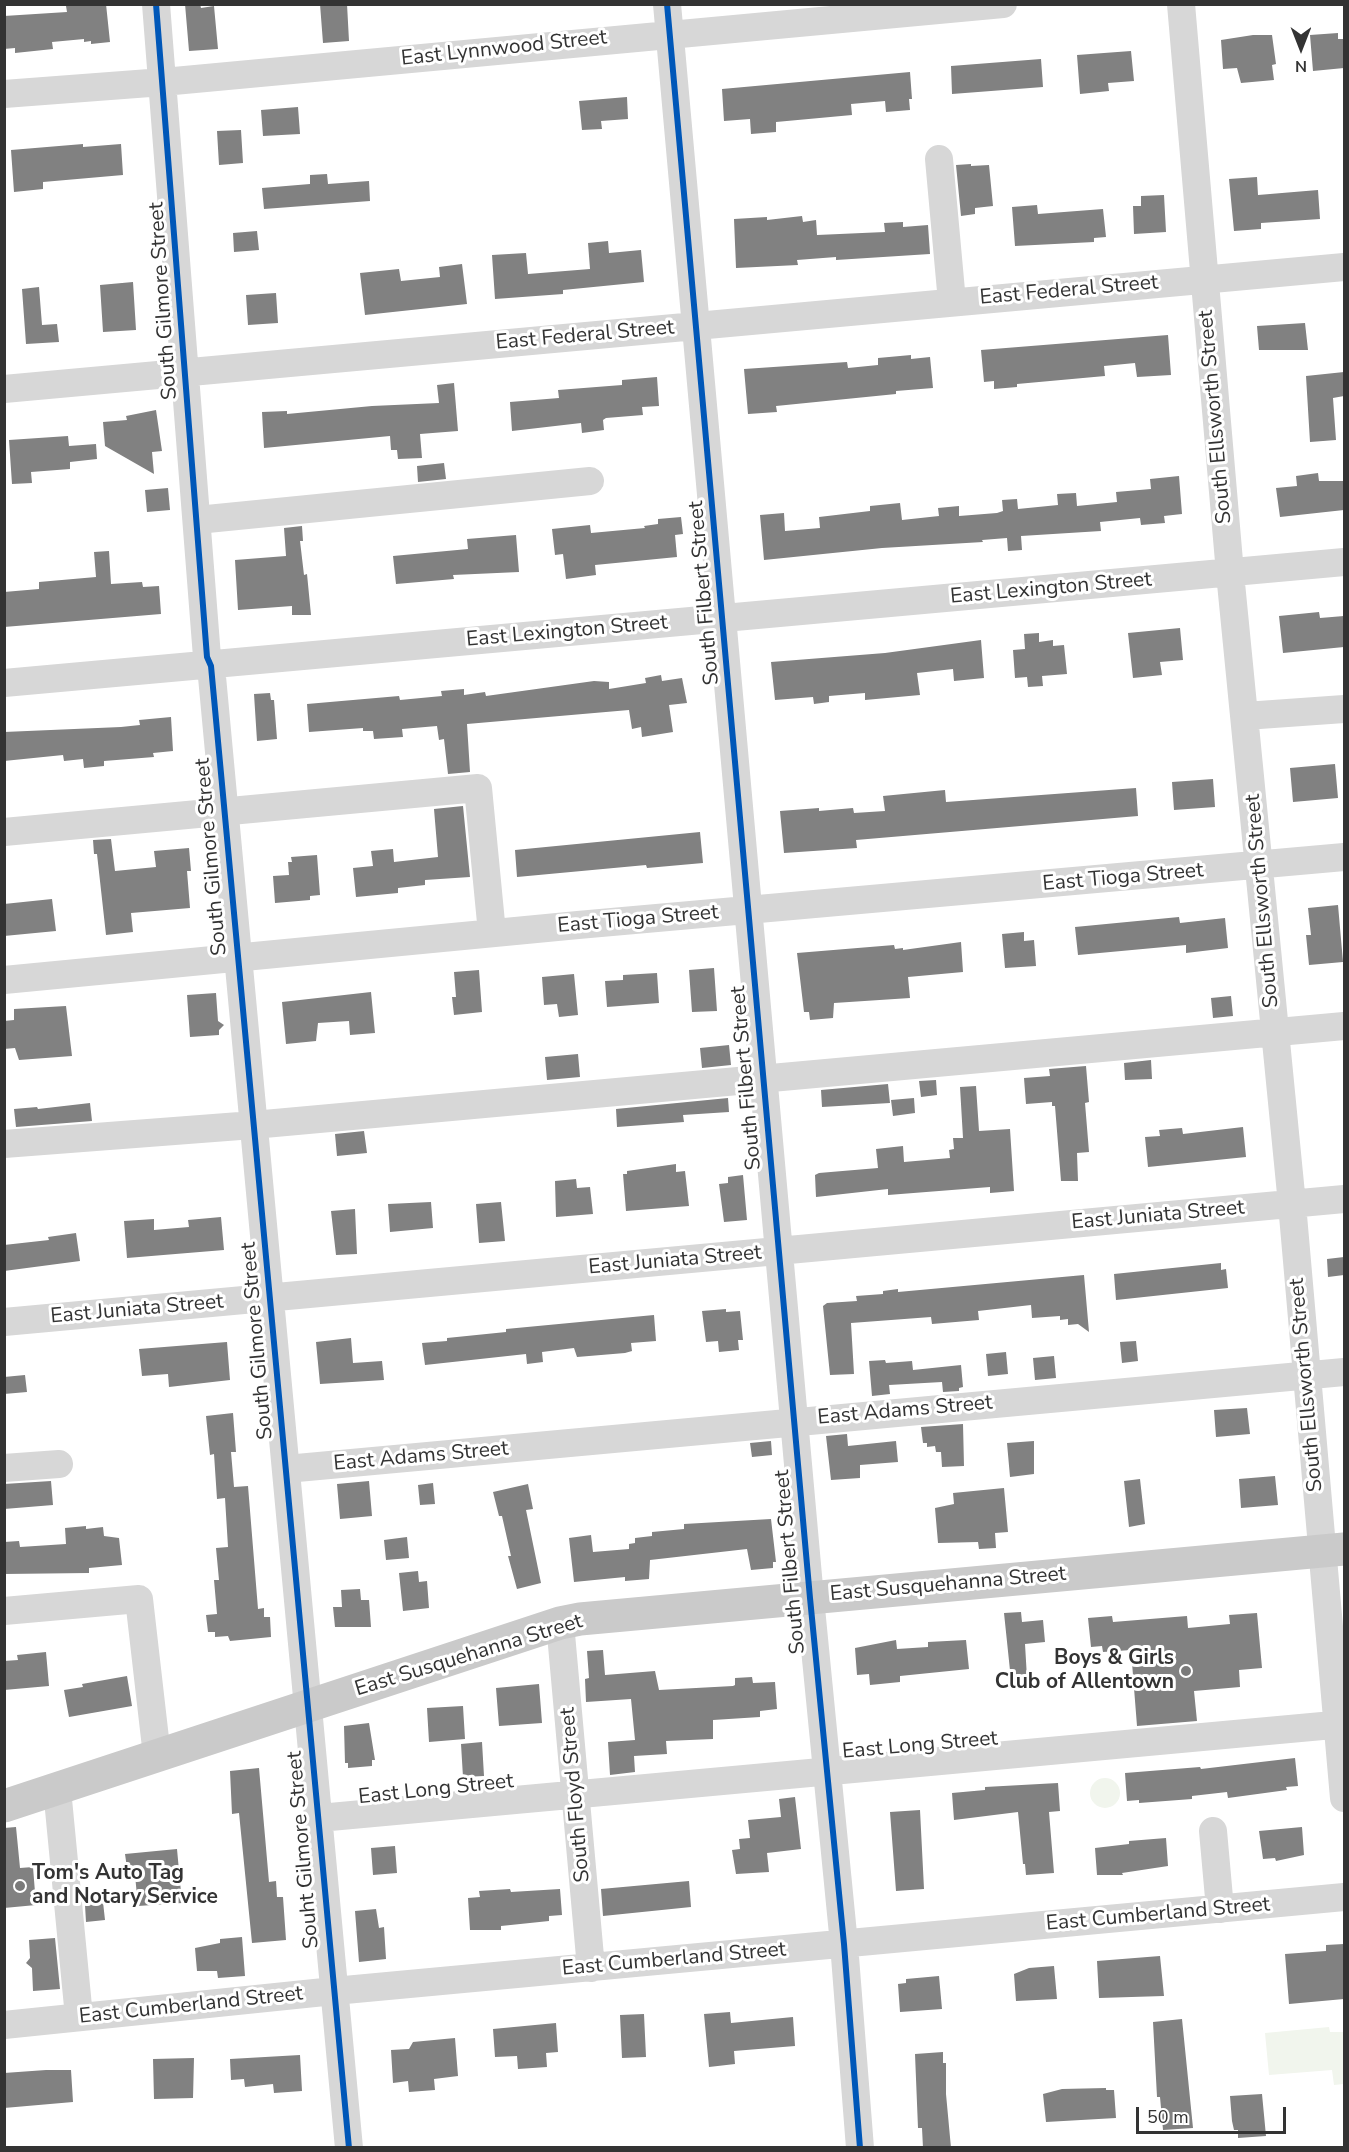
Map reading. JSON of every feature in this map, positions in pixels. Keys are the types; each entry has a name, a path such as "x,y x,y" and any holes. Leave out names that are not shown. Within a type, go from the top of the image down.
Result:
{"main road":[{"name":"East Susquehanna Street","path":"4,1806 560,1623 1333,1550"}],"street":[{"name":"South Gilmore Street","path":"156,4 207,657 211,666 225,811 307,1706"},
{"name":"South Filbert Street","path":"667,4 810,1598 844,1944 860,2148"},
{"name":"East Lynnwood Street","path":"4,94 163,82 1003,4"},
{"name":"South Ellsworth Street","path":"1181,4 1230,573 1276,1033 1306,1376 1333,1550 1344,1798"},
{"path":"939,159 952,302"},
{"name":"East Federal Street","path":"4,389 1344,267"},
{"path":"197,520 590,481"},
{"name":"East Lexington Street","path":"4,683 1344,562"},
{"path":"1245,716 1344,709"},
{"path":"4,832 478,788 492,933"},
{"name":"East Tioga Street","path":"4,980 492,933 1344,858"},
{"path":"4,1144 253,1125 1344,1026"},
{"name":"East Juniata Street","path":"4,1322 1344,1199"},
{"name":"East Adams Street","path":"286,1469 1344,1372"},
{"path":"4,1468 59,1464"},
{"path":"4,1611 139,1599 157,1756"},
{"name":"South Floyd Street","path":"560,1623 591,1968"},
{"name":"Souht Gilmore Street","path":"307,1706 334,1991"},
{"name":"East Long Street","path":"319,1818 1341,1724"},
{"path":"57,1789 79,2018"},
{"path":"1213,1831 1220,1909"},
{"name":"East Cumberland Street","path":"4,2025 334,1991 1344,1897"},
{"path":"334,1991 349,2148"}],"shaded area":[{"path":"1105,1778 1111,1779 1119,1787 1119,1799 1111,1807 1105,1808 1099,1807 1091,1799 1090,1793 1091,1787 1099,1779"},
{"path":"1329,2027 1330,2032 1344,2032 1344,2084 1334,2085 1332,2070 1269,2075 1265,2033"}],"building":[{"path":"106,4 110,42 91,44 91,41 84,42 84,39 52,42 53,49 15,53 15,48 4,49 4,16 67,12 66,6"},
{"path":"185,4 200,4 201,8 214,6 218,49 189,51"},
{"path":"320,4 347,4 349,41 323,43"},
{"path":"1338,33 1338,39 1344,39 1344,68 1313,71 1310,35"},
{"path":"1253,35 1272,35 1276,64 1272,65 1274,80 1241,83 1237,68 1223,69 1221,40"},
{"path":"1131,51 1134,81 1108,83 1109,91 1080,94 1077,55"},
{"path":"1041,59 1043,87 952,94 951,66"},
{"path":"910,72 912,99 909,99 910,110 886,112 885,101 851,104 852,115 776,122 776,132 751,134 750,119 724,121 722,89"},
{"path":"627,97 628,119 601,121 602,129 582,130 579,101"},
{"path":"298,107 300,134 263,136 261,110"},
{"path":"241,130 243,163 219,165 217,131"},
{"path":"83,144 83,147 121,144 123,175 43,182 43,189 14,192 11,150"},
{"path":"971,164 971,166 989,165 993,206 975,208 975,214 961,216 956,165"},
{"path":"327,174 328,184 369,181 370,201 264,209 262,188 310,184 310,175"},
{"path":"1257,177 1258,195 1318,190 1320,219 1261,223 1261,229 1234,231 1229,179"},
{"path":"1164,195 1166,232 1134,234 1133,206 1141,206 1141,196"},
{"path":"1037,205 1038,214 1103,209 1106,237 1094,238 1094,242 1015,246 1012,207"},
{"path":"802,216 803,222 816,220 817,235 885,232 884,223 903,222 903,227 928,225 930,254 836,260 836,257 797,260 798,265 736,268 734,219 767,217 767,220"},
{"path":"257,231 259,250 234,252 233,233"},
{"path":"608,241 609,253 641,250 644,282 563,290 563,294 495,299 492,255 526,253 528,274 590,269 588,243"},
{"path":"462,264 467,304 365,315 360,273 399,269 401,281 440,277 439,267"},
{"path":"133,282 136,330 103,332 100,285"},
{"path":"39,287 42,325 57,324 59,342 26,344 22,289"},
{"path":"276,293 278,323 248,325 246,295"},
{"path":"1305,323 1308,350 1259,350 1257,326"},
{"path":"1168,335 1171,375 1137,377 1135,363 1104,366 1105,376 1017,384 1017,387 994,389 994,381 984,382 981,350"},
{"path":"911,355 911,359 930,357 933,388 776,406 777,412 748,414 744,369 847,362 848,368 878,365 878,358"},
{"path":"1344,372 1344,396 1333,398 1336,440 1310,442 1306,376"},
{"path":"657,377 659,406 642,407 643,415 606,418 603,420 604,430 582,433 581,423 512,431 510,402 559,398 558,390 622,385 622,380"},
{"path":"454,383 458,431 420,434 422,458 398,459 397,450 391,450 390,436 264,448 262,412 287,411 287,414 372,406 439,403 437,385"},
{"path":"156,410 162,451 152,452 154,474 105,446 103,422 127,420 126,416"},
{"path":"68,436 69,446 96,444 97,459 70,462 70,469 31,472 32,483 12,484 9,440"},
{"path":"444,463 446,479 418,482 417,466"},
{"path":"1318,473 1319,481 1344,481 1344,510 1280,517 1276,488 1297,486 1296,476"},
{"path":"1179,476 1182,514 1164,516 1165,523 1141,525 1140,518 1100,522 1101,531 1021,536 1022,550 1008,551 1007,538 982,540 983,542 882,548 764,560 760,515 784,513 785,531 820,528 819,517 870,511 870,506 900,503 902,520 939,516 938,508 959,506 959,516 997,513 1003,511 1002,500 1017,499 1018,509 1058,505 1057,494 1076,493 1077,506 1117,502 1116,492 1151,489 1150,479"},
{"path":"168,488 170,510 147,512 145,490"},
{"path":"681,517 683,534 675,535 677,557 595,565 596,575 566,579 563,554 555,555 552,529 590,525 591,533 645,528 644,526 658,524 658,519"},
{"path":"302,526 303,541 300,541 304,575 307,574 311,615 292,615 292,606 238,610 235,560 286,556 284,528"},
{"path":"516,535 519,572 453,575 454,579 396,584 393,556 468,549 467,539"},
{"path":"109,551 111,584 142,582 143,587 159,586 161,614 4,627 4,592 39,589 39,582 96,577 94,552"},
{"path":"1319,612 1320,618 1344,616 1344,647 1283,653 1279,616"},
{"path":"1180,628 1183,660 1160,662 1162,675 1133,678 1128,633"},
{"path":"1039,633 1039,642 1053,640 1053,646 1064,645 1067,674 1042,676 1043,686 1028,687 1027,677 1015,678 1013,650 1025,649 1024,634"},
{"path":"981,640 984,678 954,681 953,669 917,673 920,695 865,700 865,693 829,696 829,702 814,704 813,697 775,700 771,662 885,653"},
{"path":"661,675 662,681 682,678 687,703 669,705 673,732 642,737 641,727 632,729 629,710 467,724 470,772 448,774 444,739 439,740 437,726 402,729 403,737 374,739 373,731 363,731 363,728 309,732 307,704 399,696 400,700 442,696 441,691 464,689 464,695 485,692 486,696 594,681 609,682 609,689 646,683 645,678"},
{"path":"270,693 271,700 274,700 277,739 257,741 254,694"},
{"path":"171,717 173,751 153,753 154,757 104,761 104,766 84,768 83,759 64,761 63,755 4,761 4,732 121,727 140,725 139,720"},
{"path":"1335,764 1338,798 1293,802 1290,768"},
{"path":"1213,779 1215,807 1174,810 1172,782"},
{"path":"1136,788 1138,816 856,840 857,848 784,853 780,811 853,808 854,813 885,811 883,796 945,790 946,802"},
{"path":"463,806 470,877 425,880 425,885 398,888 398,893 356,897 353,868 373,866 371,851 393,849 394,862 438,857 434,809"},
{"path":"700,832 703,863 647,868 646,865 517,877 515,850"},
{"path":"111,839 115,871 156,867 154,851 189,848 191,871 187,871 190,908 131,913 133,932 106,935 97,854 94,854 93,840"},
{"path":"317,855 320,895 310,896 310,900 275,903 273,876 289,875 288,862 292,862 291,857"},
{"path":"52,899 56,931 4,936 4,904"},
{"path":"1338,905 1343,962 1309,965 1306,935 1311,935 1308,908"},
{"path":"1179,917 1180,923 1225,918 1228,948 1186,953 1186,945 1078,955 1075,927"},
{"path":"1024,932 1024,941 1034,940 1036,966 1005,968 1002,934"},
{"path":"961,942 963,972 908,977 910,998 834,1003 833,1018 810,1020 809,1012 804,1012 797,953 894,945 895,949 903,948 903,950"},
{"path":"714,968 717,1011 692,1012 689,970"},
{"path":"479,970 482,1012 454,1015 452,997 456,997 454,972"},
{"path":"657,973 659,1003 607,1007 605,981 623,980 623,975"},
{"path":"574,974 578,1015 559,1017 557,1004 544,1005 542,977"},
{"path":"371,992 375,1033 350,1035 349,1021 318,1023 316,1041 286,1044 282,1002"},
{"path":"216,993 218,1021 224,1025 219,1030 219,1035 190,1037 187,995"},
{"path":"1231,996 1233,1016 1213,1018 1211,998"},
{"path":"66,1006 72,1056 19,1060 15,1048 4,1049 4,1021 14,1020 14,1009"},
{"path":"729,1045 731,1065 702,1068 700,1048"},
{"path":"578,1054 580,1077 547,1080 545,1057"},
{"path":"1151,1060 1152,1079 1125,1080 1124,1063"},
{"path":"1086,1066 1089,1102 1085,1103 1089,1152 1077,1153 1078,1181 1061,1181 1055,1106 1052,1106 1052,1102 1026,1104 1024,1078 1050,1076 1049,1069"},
{"path":"936,1080 937,1095 921,1097 919,1081"},
{"path":"888,1084 890,1103 822,1107 821,1090"},
{"path":"976,1086 979,1131 1010,1129 1014,1191 990,1193 990,1187 888,1195 888,1189 816,1197 815,1175 878,1168 876,1149 903,1146 904,1162 950,1158 949,1150 954,1149 953,1138 963,1138 960,1087"},
{"path":"728,1098 729,1112 683,1115 684,1122 617,1127 616,1109"},
{"path":"914,1098 915,1113 893,1116 891,1100"},
{"path":"90,1103 92,1121 16,1127 14,1109 37,1107 38,1109"},
{"path":"1243,1127 1246,1157 1148,1167 1145,1137 1160,1136 1159,1130 1182,1128 1183,1134"},
{"path":"364,1131 367,1153 337,1156 335,1134"},
{"path":"676,1164 676,1172 685,1171 689,1206 626,1211 623,1174 627,1174 627,1171"},
{"path":"743,1175 747,1220 724,1222 719,1184 728,1183 728,1177"},
{"path":"576,1179 577,1188 590,1187 593,1214 556,1217 555,1181"},
{"path":"431,1202 433,1228 390,1232 388,1204"},
{"path":"501,1202 505,1241 479,1243 476,1204"},
{"path":"355,1209 357,1254 336,1255 331,1211"},
{"path":"221,1217 224,1250 127,1258 124,1221 154,1219 154,1230 189,1227 188,1220"},
{"path":"76,1233 80,1261 4,1271 4,1245 49,1240 48,1237"},
{"path":"1344,1257 1344,1275 1328,1277 1327,1259"},
{"path":"1221,1263 1221,1270 1226,1269 1228,1288 1116,1300 1114,1274"},
{"path":"1084,1275 1089,1332 1078,1324 1068,1325 1068,1319 1060,1320 1060,1316 1032,1318 1031,1305 978,1311 979,1320 932,1324 931,1317 851,1323 854,1374 830,1375 823,1306 827,1303 857,1301 856,1296 883,1294 883,1291 898,1289 898,1292"},
{"path":"726,1309 726,1312 740,1311 743,1340 738,1340 739,1350 719,1352 718,1341 706,1342 702,1311"},
{"path":"654,1315 656,1341 631,1343 632,1351 625,1353 577,1357 574,1348 542,1352 543,1362 527,1364 526,1354 425,1365 422,1343 506,1332 506,1329"},
{"path":"351,1338 353,1363 382,1361 384,1380 320,1384 316,1342"},
{"path":"1136,1341 1138,1361 1122,1363 1120,1342"},
{"path":"227,1342 230,1380 169,1387 168,1374 142,1376 139,1349"},
{"path":"1006,1352 1008,1374 988,1376 986,1354"},
{"path":"1054,1356 1056,1378 1035,1380 1033,1358"},
{"path":"885,1360 886,1363 912,1361 913,1370 961,1365 963,1387 959,1388 959,1391 943,1392 942,1382 889,1385 890,1394 872,1396 869,1361"},
{"path":"25,1375 27,1392 4,1394 4,1377"},
{"path":"1247,1408 1250,1434 1216,1437 1214,1410"},
{"path":"233,1413 236,1452 231,1452 234,1487 248,1486 258,1609 264,1608 264,1617 270,1617 271,1637 230,1641 228,1636 215,1637 215,1632 208,1632 206,1615 217,1614 214,1580 219,1580 216,1548 228,1547 225,1498 217,1499 214,1454 210,1455 206,1416"},
{"path":"963,1424 964,1466 942,1467 941,1452 936,1452 935,1446 927,1447 927,1443 923,1443 921,1427"},
{"path":"847,1434 848,1446 896,1441 898,1462 860,1465 860,1478 831,1480 826,1436"},
{"path":"771,1441 772,1455 752,1457 750,1443"},
{"path":"1034,1441 1034,1474 1010,1477 1007,1443"},
{"path":"1275,1476 1278,1505 1241,1508 1239,1479"},
{"path":"1140,1479 1145,1524 1129,1527 1124,1481"},
{"path":"51,1481 53,1505 4,1509 4,1484"},
{"path":"369,1481 372,1516 340,1519 337,1484"},
{"path":"433,1483 435,1504 420,1505 418,1485"},
{"path":"528,1484 533,1509 526,1510 541,1583 517,1589 508,1556 511,1556 502,1516 499,1516 493,1492"},
{"path":"1004,1488 1008,1532 995,1533 996,1548 979,1549 978,1542 938,1543 935,1508 954,1504 953,1493"},
{"path":"771,1519 776,1562 773,1562 773,1568 751,1570 747,1549 650,1560 649,1579 625,1581 625,1577 574,1582 569,1538 591,1535 593,1552 629,1549 629,1544 635,1543 635,1538 652,1536 652,1532 684,1529 684,1524"},
{"path":"86,1526 86,1529 103,1527 104,1536 119,1538 122,1565 89,1568 89,1573 4,1574 4,1542 19,1541 20,1547 66,1544 65,1528"},
{"path":"407,1537 409,1558 386,1560 384,1540"},
{"path":"418,1571 419,1582 427,1581 429,1608 403,1611 399,1573"},
{"path":"360,1589 361,1600 369,1600 371,1627 335,1627 333,1607 342,1607 341,1590"},
{"path":"1021,1612 1022,1622 1043,1620 1045,1642 1025,1644 1027,1678 1011,1680 1004,1613"},
{"name":"Boys & Girls Club of Allentown","path":"1257,1613 1262,1668 1239,1670 1240,1687 1194,1691 1197,1721 1137,1726 1131,1650 1103,1652 1102,1646 1091,1647 1088,1618 1112,1616 1113,1622 1187,1616 1188,1628 1230,1624 1229,1615"},
{"path":"896,1640 897,1649 928,1647 928,1642 966,1640 969,1669 900,1676 900,1682 870,1685 869,1674 857,1675 855,1648"},
{"path":"603,1650 605,1675 655,1671 659,1690 733,1686 735,1678 752,1677 753,1683 775,1682 777,1709 760,1711 760,1717 713,1720 713,1739 666,1741 667,1754 634,1756 635,1772 610,1775 608,1742 635,1740 631,1699 586,1702 585,1679 589,1678 587,1651"},
{"path":"46,1652 49,1686 4,1690 4,1661 18,1660 17,1655"},
{"path":"127,1676 132,1706 69,1717 64,1690 83,1687 82,1684"},
{"path":"539,1684 542,1723 499,1726 496,1688"},
{"path":"463,1706 465,1739 429,1742 427,1708"},
{"path":"369,1723 375,1760 372,1760 372,1766 348,1768 348,1763 345,1763 344,1726"},
{"path":"482,1742 484,1776 463,1777 461,1744"},
{"path":"1295,1758 1298,1786 1286,1787 1287,1790 1228,1798 1227,1792 1192,1796 1192,1799 1139,1803 1139,1800 1127,1801 1125,1773 1200,1767 1201,1769"},
{"path":"259,1768 269,1882 276,1881 277,1897 283,1897 286,1940 252,1943 239,1813 232,1814 230,1771"},
{"path":"1058,1783 1060,1811 1049,1812 1054,1873 1026,1875 1018,1812 954,1820 952,1793 985,1790 985,1787"},
{"path":"795,1797 801,1849 767,1853 769,1872 736,1874 732,1850 740,1849 739,1839 750,1838 748,1820 781,1817 779,1799"},
{"path":"920,1810 924,1889 896,1891 890,1812"},
{"name":"Tom's Auto Tag and Notary Service","path":"16,1827 20,1868 33,1867 36,1905 4,1908 4,1828"},
{"path":"1302,1827 1304,1855 1276,1861 1275,1858 1263,1859 1259,1831"},
{"path":"1166,1838 1168,1866 1122,1873 1123,1875 1097,1875 1095,1848 1129,1844 1129,1841"},
{"path":"395,1846 397,1873 373,1875 371,1848"},
{"path":"177,1849 182,1903 138,1906 135,1875 128,1875 125,1854"},
{"path":"689,1881 691,1907 603,1916 601,1889"},
{"path":"510,1889 511,1892 560,1889 562,1915 549,1916 549,1921 501,1926 501,1930 470,1930 468,1898 480,1897 479,1891"},
{"path":"103,1902 105,1920 86,1922 85,1905"},
{"path":"376,1909 379,1928 384,1927 386,1959 359,1962 355,1911"},
{"path":"242,1937 245,1976 218,1978 217,1971 197,1971 195,1948 220,1943 220,1939"},
{"path":"55,1938 60,1989 33,1991 32,1968 26,1963 30,1958 29,1940"},
{"path":"1344,1944 1344,1999 1289,2004 1285,1954 1326,1951 1326,1945"},
{"path":"1160,1956 1164,1996 1099,1998 1097,1961"},
{"path":"1054,1966 1057,1999 1016,2001 1014,1974 1029,1968"},
{"path":"939,1976 942,2009 900,2012 898,1984 906,1983 906,1979"},
{"path":"730,2012 731,2023 793,2017 795,2046 734,2051 735,2064 709,2067 704,2014"},
{"path":"644,2014 646,2057 622,2058 620,2015"},
{"path":"1182,2019 1193,2128 1163,2130 1160,2097 1157,2097 1153,2022"},
{"path":"556,2023 558,2052 546,2053 547,2067 518,2069 517,2056 495,2057 493,2029"},
{"path":"455,2038 458,2076 434,2079 435,2090 409,2092 408,2081 393,2083 391,2050 409,2049 413,2042"},
{"path":"943,2052 943,2063 946,2063 946,2094 951,2148 923,2148 922,2128 918,2128 915,2054"},
{"path":"300,2055 302,2091 274,2093 273,2084 245,2087 244,2079 231,2080 230,2059"},
{"path":"194,2058 193,2098 154,2099 153,2059"},
{"path":"71,2070 73,2102 4,2108 4,2073"},
{"path":"1106,2088 1106,2090 1114,2090 1116,2118 1046,2122 1043,2094 1062,2089"},
{"path":"1262,2094 1266,2136 1238,2138 1238,2130 1234,2130 1232,2121 1230,2096"}],"cycle path":[{"path":"156,4 207,657 211,666 349,2148"},
{"path":"667,4 810,1598 844,1944 860,2148"}],"place":[{"name":"Boys & Girls Club of Allentown","path":"1186,1671"},
{"name":"Tom's Auto Tag and Notary Service","path":"20,1886"}]}
